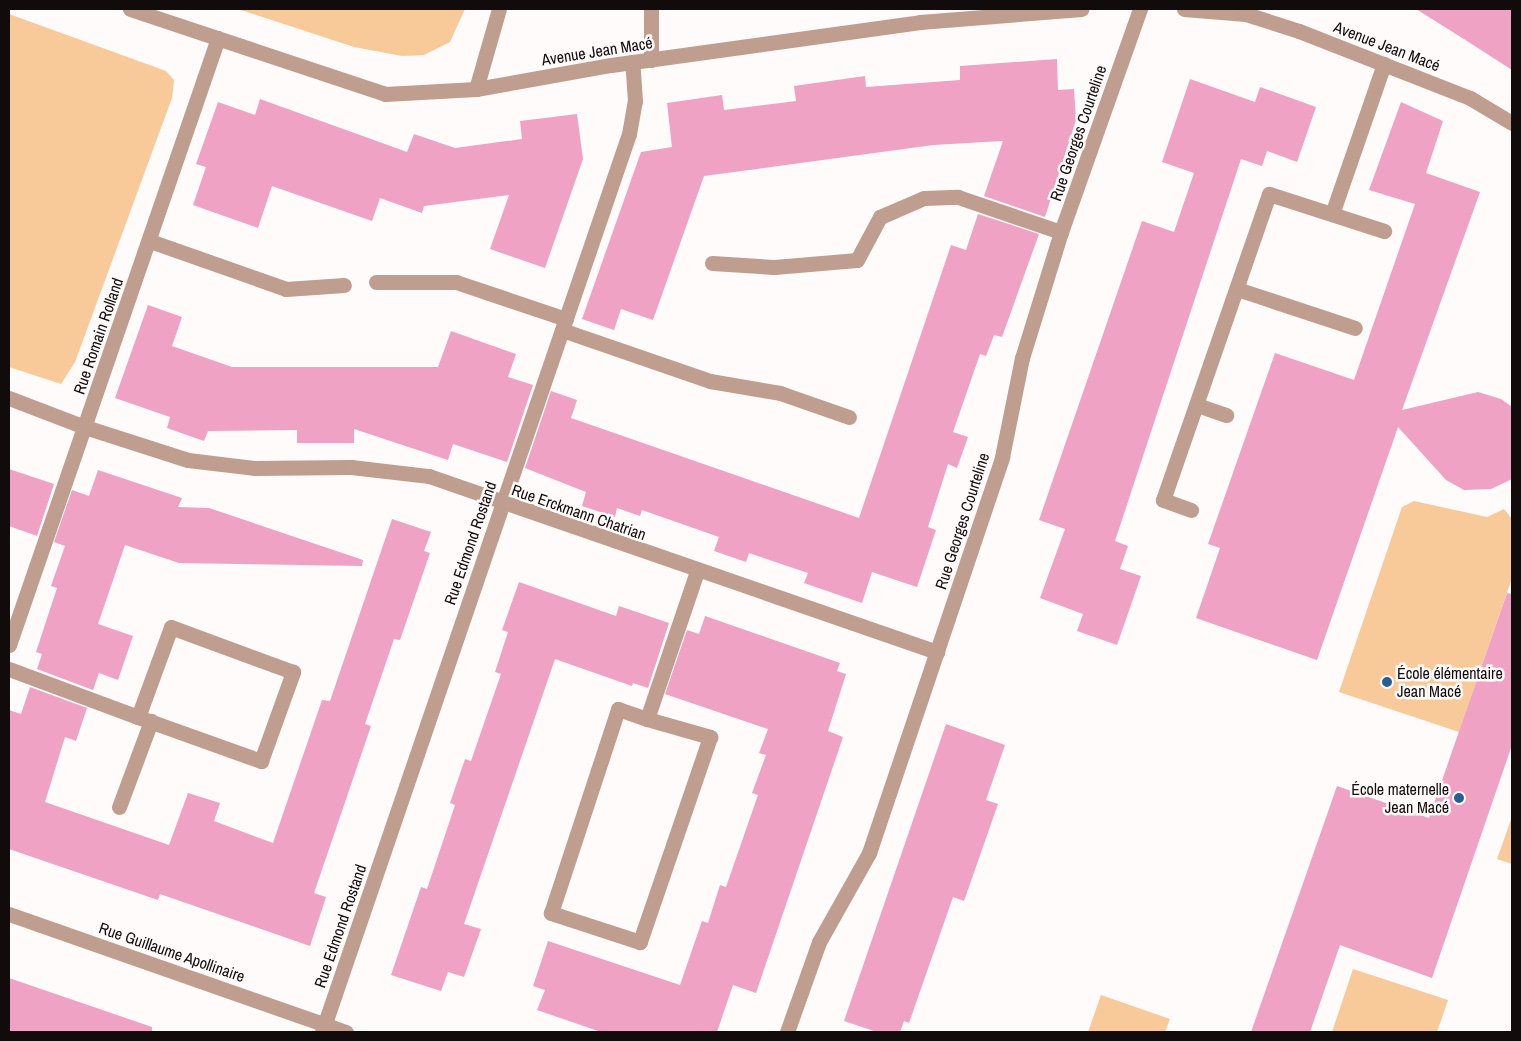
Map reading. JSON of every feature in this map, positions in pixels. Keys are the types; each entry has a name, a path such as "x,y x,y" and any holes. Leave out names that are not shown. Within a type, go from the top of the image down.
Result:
{"street":[{"name":"Avenue Jean Macé","path":"130,9 385,94 476,89 632,62 920,22 1081,9"},
{"path":"476,89 500,9"},
{"path":"651,9 651,60"},
{"name":"Rue Georges Courteline","path":"787,1032 819,942 869,853 1002,456 1022,358 1062,232 1140,9"},
{"name":"Avenue Jean Macé","path":"1184,9 1246,14 1299,30 1470,98 1512,123"},
{"name":"Rue Romain Rolland","path":"9,646 150,241 218,38"},
{"name":"Rue Edmond Rostand","path":"323,1028 629,134 635,101 632,62"},
{"path":"1332,214 1384,64"},
{"path":"1191,510 1163,500 1269,194 1384,232"},
{"path":"712,263 774,267 857,260 880,217 924,198 958,197 1062,232"},
{"path":"150,241 286,289 344,285"},
{"path":"376,282 456,282 710,381 780,393 849,417"},
{"path":"1237,288 1355,328"},
{"name":"Rue Erckmann Chatrian","path":"9,398 84,427 188,460 254,468 351,467 429,476 502,504 937,652"},
{"path":"1197,404 1226,415"},
{"path":"647,719 697,571"},
{"path":"9,669 144,719 261,761 293,672 171,627 144,719 119,807"},
{"path":"618,709 647,719 710,737 640,942 551,913 618,709"},
{"name":"Rue Guillaume Apollinaire","path":"9,914 323,1028 346,1032"}],"shaded area":[{"path":"238,9 465,9 450,42 424,55 402,56 354,47"},
{"path":"9,14 166,71 174,80 172,98 75,362 61,384 9,367"},
{"path":"1414,501 1487,517 1504,509 1512,519 1512,578 1459,732 1339,692 1402,507"},
{"path":"1512,817 1512,864 1497,859"},
{"path":"1353,969 1448,1000 1437,1032 1332,1032"},
{"path":"1101,995 1170,1019 1165,1032 1088,1032"}],"building":[{"path":"1416,9 1512,9 1512,70 1467,41"},
{"path":"1057,59 1058,90 1074,89 1076,120 1045,217 984,196 1003,141 933,145 704,176 653,320 621,309 614,330 582,319 641,152 672,147 667,103 722,95 724,110 796,101 794,86 865,76 866,87 960,80 960,66"},
{"path":"1190,79 1255,102 1260,87 1316,107 1297,162 1267,151 1262,166 1241,159 1115,541 1128,546 1120,569 1141,576 1117,645 1077,631 1083,614 1040,598 1065,529 1039,520 1142,221 1174,232 1194,173 1162,162"},
{"path":"260,99 407,152 414,134 455,148 522,139 520,121 577,114 583,159 545,268 490,249 509,195 424,206 422,213 380,198 372,221 272,186 258,228 193,205 206,167 196,164 218,102 255,115"},
{"path":"1401,102 1443,121 1426,173 1480,192 1402,410 1478,392 1501,399 1512,407 1512,479 1491,489 1464,490 1446,480 1398,427 1317,660 1196,618 1220,548 1208,544 1275,353 1354,380 1415,204 1369,190"},
{"path":"978,214 1039,234 1002,337 994,335 986,356 980,354 953,432 968,437 957,468 948,464 928,527 936,530 917,587 872,572 862,603 804,583 808,573 749,553 746,562 714,551 719,537 642,510 640,516 617,508 615,517 582,506 586,492 525,468 551,391 577,400 571,418 859,518 951,245 966,250"},
{"path":"148,305 182,317 172,346 232,367 438,367 451,331 516,354 508,377 533,385 507,462 453,444 448,460 354,429 354,443 297,443 297,430 208,431 204,441 167,428 170,417 115,398"},
{"path":"9,469 54,484 37,536 9,526"},
{"path":"98,470 182,498 178,507 209,508 363,560 362,566 179,563 125,545 98,624 133,636 118,680 99,673 93,690 37,669 42,654 36,652 57,588 51,586 65,546 54,542 72,490 89,496"},
{"path":"392,519 431,532 424,551 430,553 400,640 394,639 365,724 371,726 314,893 326,897 310,946 160,894 158,900 9,849 9,710 21,714 30,687 87,708 76,741 65,737 45,802 169,845 188,793 220,803 214,821 273,843 322,700 330,701"},
{"path":"519,582 616,616 619,606 669,623 648,688 633,683 632,686 555,659 464,924 481,929 464,977 448,972 441,991 391,975 421,887 427,889 455,805 450,803 465,759 471,761 501,674 495,672 508,632 502,630"},
{"path":"1507,593 1512,594 1512,745 1432,978 1340,945 1310,1032 1251,1032 1337,786 1429,818"},
{"path":"705,616 840,663 837,671 846,674 828,731 843,737 756,993 733,985 717,1032 601,1032 537,1010 545,990 533,986 548,941 680,985 702,921 708,923 720,885 726,887 758,795 752,793 766,755 759,753 768,729 665,694 687,630 699,634"},
{"path":"946,724 1005,745 986,800 998,804 964,901 953,897 909,1023 904,1021 900,1032 877,1032 844,1021"},
{"path":"9,978 152,1027 152,1032 9,1032"}],"place":[{"name":"École élémentaire Jean Macé","path":"1387,682"},
{"name":"École maternelle Jean Macé","path":"1459,798"}]}
